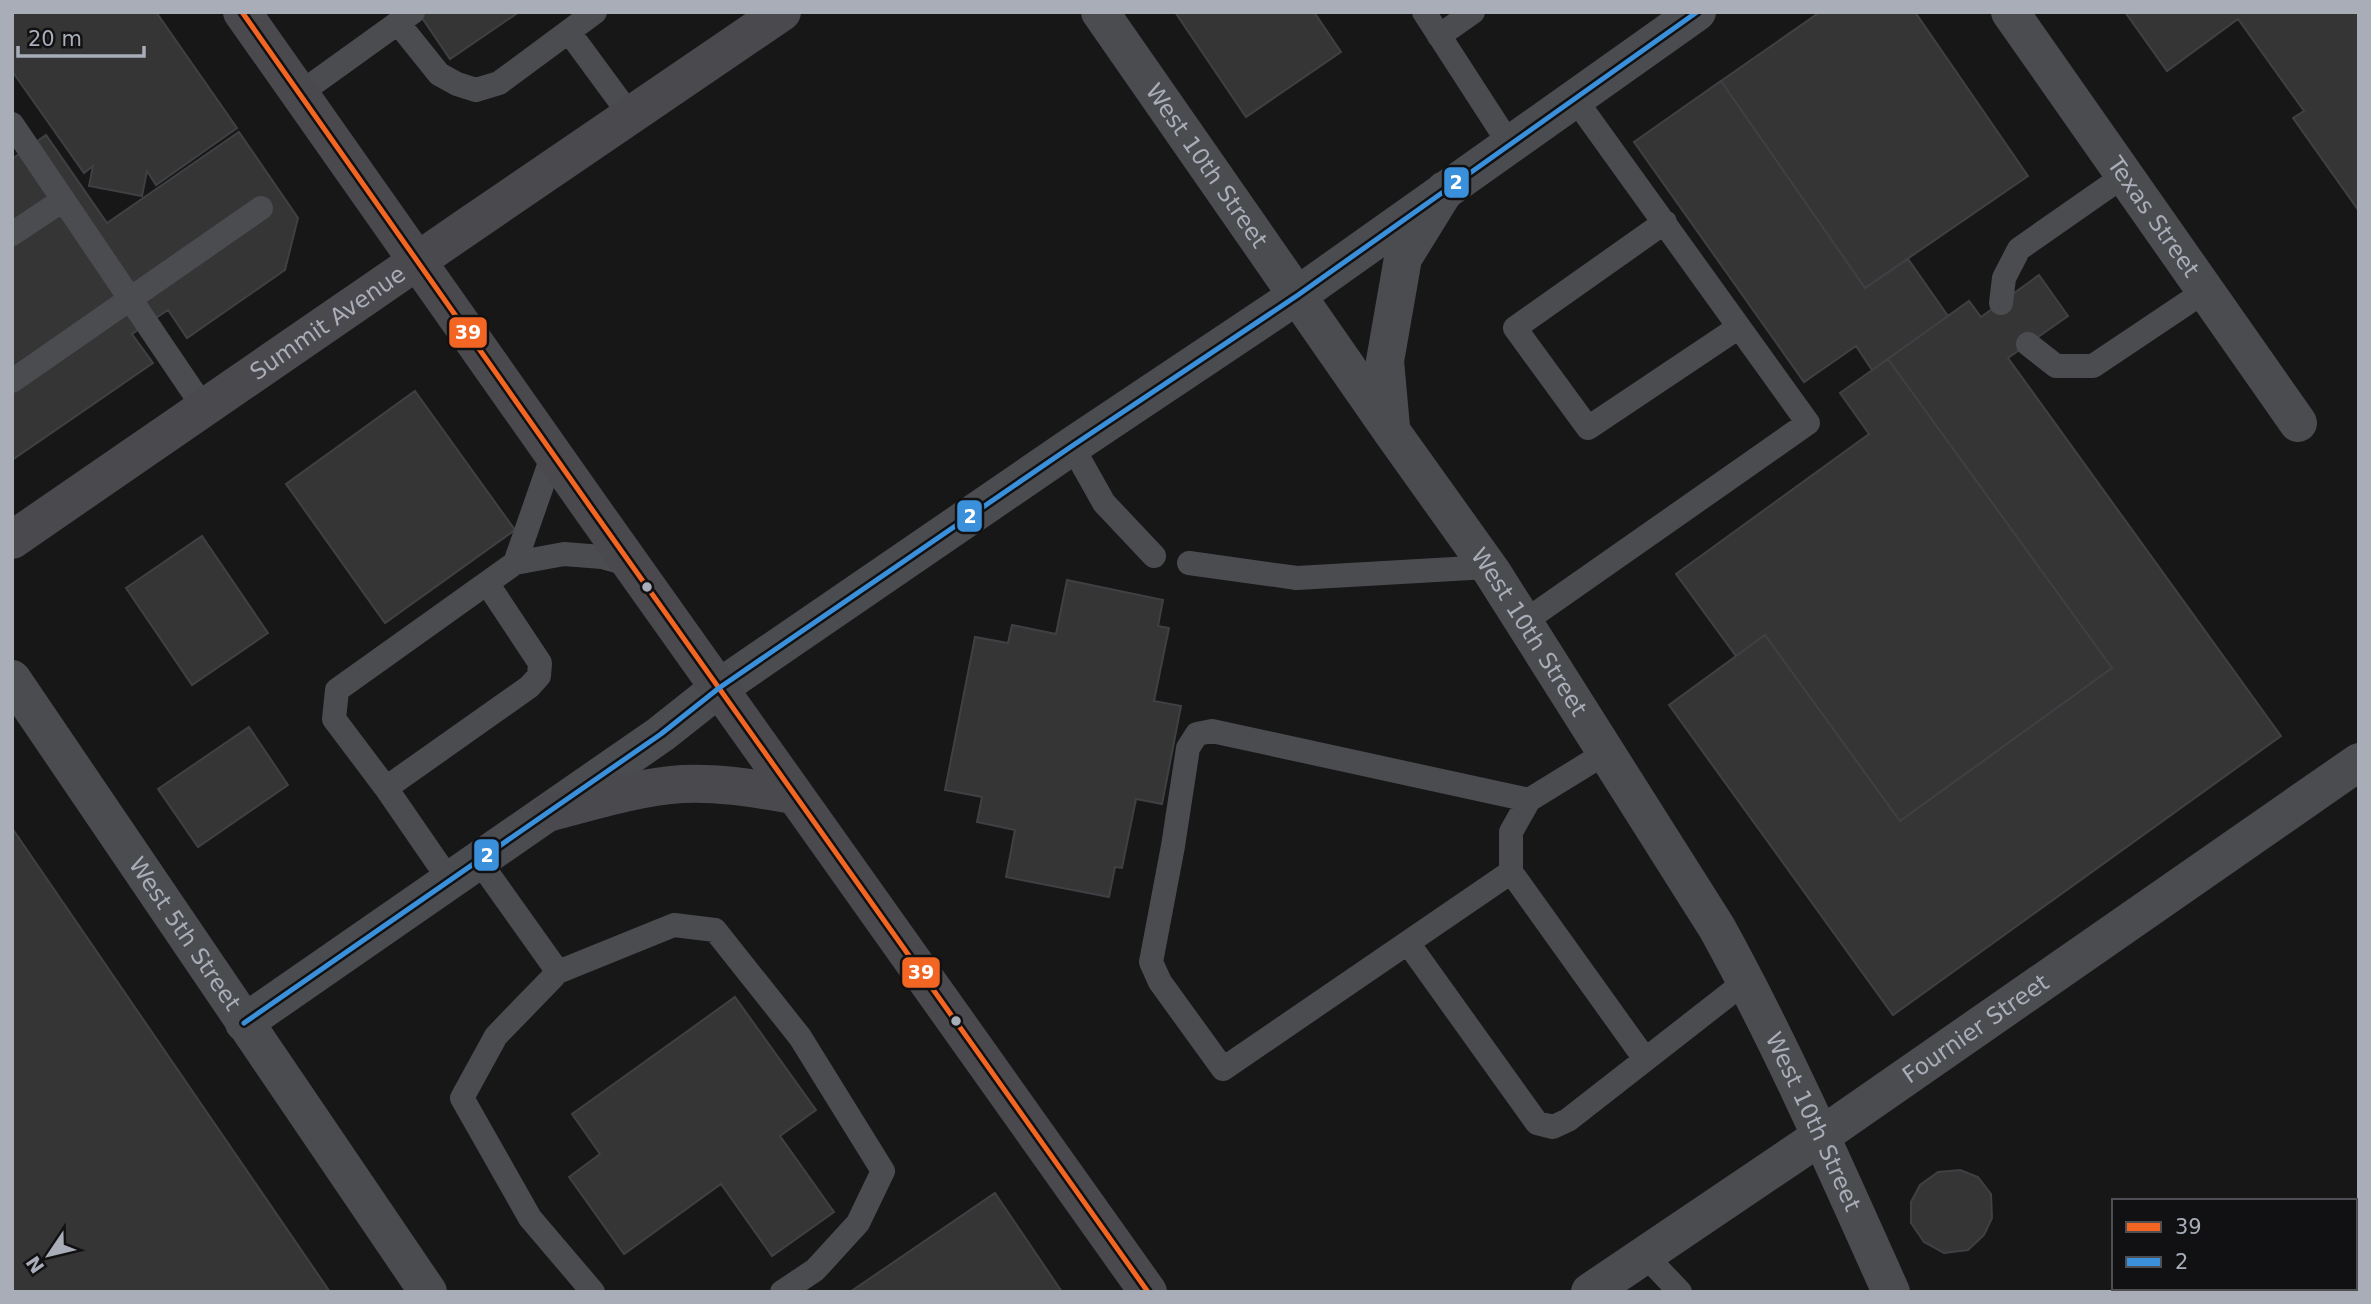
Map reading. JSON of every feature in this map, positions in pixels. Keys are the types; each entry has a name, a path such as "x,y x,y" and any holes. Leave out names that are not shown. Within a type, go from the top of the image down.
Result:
{"main road":[{"path":"242,12 552,454 1148,1292"},
{"name":"Summit Avenue","path":"12,540 782,12"},
{"path":"551,812 642,788 683,784 736,786 794,795"}],"street":[{"name":"West 10th Street","path":"1100,12 1488,566 1717,928 1746,981 1821,1136 1891,1292"},
{"path":"244,1023 551,812 661,734 719,688 1298,295 1697,12"},
{"name":"Texas Street","path":"2010,12 2298,423"},
{"path":"1392,432 1385,361 1403,258 1445,190"},
{"name":"West 5th Street","path":"12,679 428,1292"},
{"name":"Fournier Street","path":"1590,1292 1821,1136 2359,762"}],"lane":[{"path":"299,94 405,18 439,74 476,90 499,83 595,12"},
{"path":"1424,12 1510,145"},
{"path":"1439,36 1473,12"},
{"path":"569,32 630,116"},
{"path":"1524,622 1808,423 1575,99"},
{"path":"12,124 204,408"},
{"path":"2001,303 2004,278 2019,249 2125,175"},
{"path":"12,234 63,200"},
{"path":"12,381 261,208"},
{"path":"1665,222 1515,328 1588,428 1739,327"},
{"path":"2028,344 2056,366 2093,366 2205,291"},
{"path":"1072,446 1104,503 1154,556"},
{"path":"515,563 552,454"},
{"path":"558,972 386,788 334,719 337,690 515,563 564,554 602,557 631,565"},
{"path":"1189,563 1297,578 1488,566"},
{"path":"386,788 528,687 539,676 540,663 487,583"},
{"path":"1511,872 1223,1069 1160,982 1151,962 1188,748 1197,734 1212,732 1529,800"},
{"path":"1607,752 1529,800 1511,832 1511,872 1645,1059"},
{"path":"593,1292 530,1218 462,1098 496,1036 558,972 674,925 715,930 800,1037 883,1171 858,1223 815,1270 782,1292"},
{"path":"1408,943 1537,1123 1553,1127 1568,1120 1746,981"},
{"path":"1644,1254 1681,1292"}],"building":[{"path":"12,12 156,12 237,128 156,185 147,171 142,196 89,186 93,166 84,173 12,71"},
{"path":"418,12 519,12 450,59"},
{"path":"1175,12 1314,12 1341,52 1246,117"},
{"path":"1820,12 1915,12 2028,176 1865,288 1721,81"},
{"path":"2125,12 2359,12 2359,211 2293,118 2304,111 2238,19 2167,71"},
{"path":"1721,81 1865,288 1908,259 1948,316 1872,370 1856,346 1804,382 1634,142"},
{"path":"239,132 298,218 285,270 187,338 168,310 132,334 153,363 12,460 12,159 46,135 107,223"},
{"path":"2039,275 2068,316 2008,358 2281,736 1893,1015 1669,705 1765,635 1900,821 2112,668 1888,359 1969,301 1981,317"},
{"path":"1888,359 2112,668 1900,821 1765,635 1736,656 1676,574 1869,434 1840,393"},
{"path":"415,391 515,530 385,623 286,484"},
{"path":"202,536 268,633 192,685 126,588"},
{"path":"1067,580 1163,600 1158,626 1169,628 1154,701 1181,706 1162,804 1136,799 1122,868 1115,867 1109,897 1006,877 1015,830 977,822 982,797 945,790 975,637 1008,643 1012,625 1056,634"},
{"path":"249,727 288,785 198,847 158,789"},
{"path":"12,828 330,1292 12,1292"},
{"path":"735,997 816,1110 780,1136 834,1212 772,1256 721,1184 624,1254 569,1177 600,1154 572,1114"},
{"path":"1960,1170 1978,1177 1991,1194 1992,1218 1984,1235 1968,1250 1944,1253 1924,1242 1911,1223 1911,1202 1920,1185 1938,1172"},
{"path":"995,1193 1062,1292 850,1292"}],"transit line":[{"name":"39","path":"242,12 1148,1292"},
{"name":"2","path":"244,1023 661,734 719,688 1298,295 1697,12"}]}
